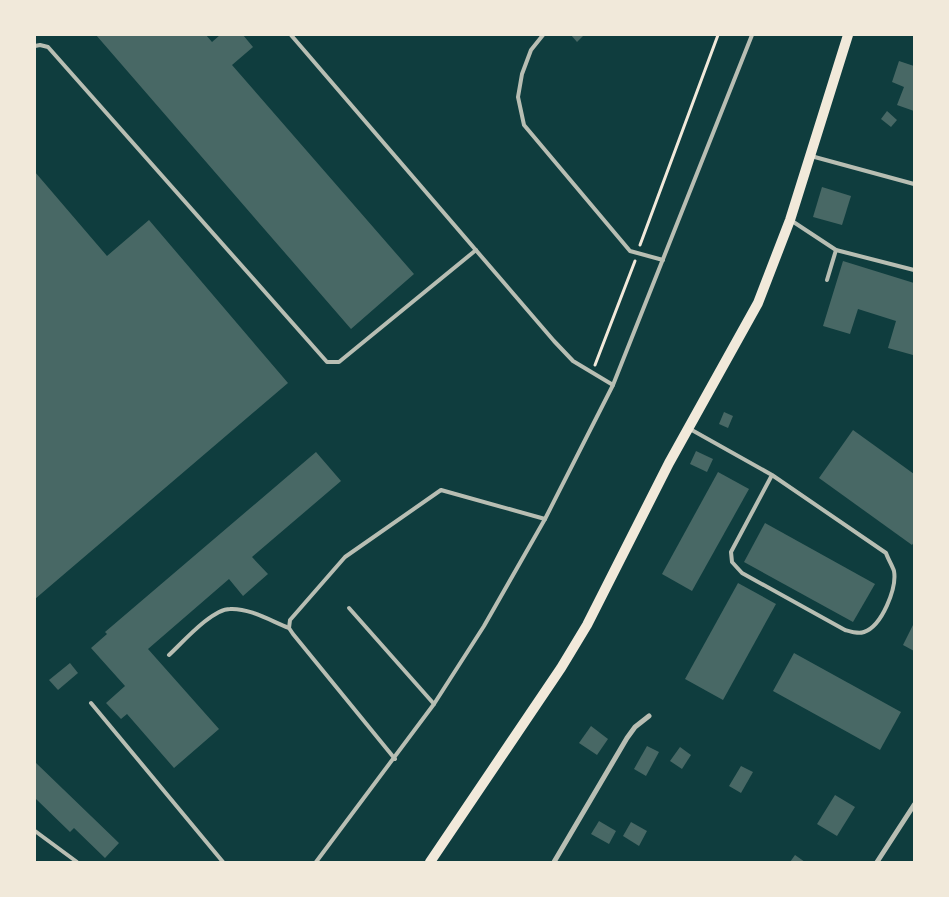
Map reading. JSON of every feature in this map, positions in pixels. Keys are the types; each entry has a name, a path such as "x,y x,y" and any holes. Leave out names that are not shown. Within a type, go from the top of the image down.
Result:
{"main road":[{"path":"430,862 561,668 586,625 688,428 758,303 790,220 848,35"}],"street":[{"path":"554,862 627,738 636,726 649,716"},
{"path":"877,862 914,805"}],"lane":[{"path":"291,35 554,341 573,361 613,385"},
{"path":"543,35 531,50 522,74 518,97 524,125 630,251 663,260"},
{"path":"316,862 395,759 434,704 484,626 545,519 613,385 752,35"},
{"path":"35,46 40,45 48,48 327,362 339,362 476,250"},
{"path":"811,156 914,184"},
{"path":"790,220 836,250 914,270"},
{"path":"827,280 836,250"},
{"path":"688,428 772,475 886,553 894,572 891,598 878,621 865,632 856,633 845,630 742,572 732,562 731,552 772,475"},
{"path":"289,628 290,620 345,557 441,490 545,519"},
{"path":"169,655 215,614 228,608 240,610 289,628 395,759"},
{"path":"349,608 434,704"},
{"path":"91,703 223,862"},
{"path":"35,831 78,862"}],"path":[{"path":"592,373 718,35"}],"building":[{"path":"96,35 206,35 212,42 220,35 243,35 253,47 232,65 414,274 351,329"},
{"path":"571,35 584,35 577,42"},
{"path":"899,61 914,66 914,111 897,105 904,87 892,82"},
{"path":"887,111 897,120 891,127 881,119"},
{"path":"35,172 107,256 149,220 288,383 35,599"},
{"path":"822,187 851,196 842,225 813,217"},
{"path":"843,261 914,283 913,355 888,348 896,321 858,309 850,334 823,326"},
{"path":"724,412 733,416 728,428 719,424"},
{"path":"853,430 914,474 914,542 912,545 819,478"},
{"path":"696,451 713,459 707,472 690,464"},
{"path":"316,452 341,481 252,557 268,574 243,596 229,579 148,649 219,729 174,768 127,714 121,719 106,703 125,686 91,648 107,634 105,632"},
{"path":"718,472 749,489 692,591 662,574"},
{"path":"765,523 875,584 853,622 744,562"},
{"path":"738,583 776,604 723,700 685,679"},
{"path":"914,623 914,651 903,645"},
{"path":"794,653 901,712 880,750 773,691"},
{"path":"70,663 78,673 58,690 49,680"},
{"path":"591,726 608,739 597,755 579,743"},
{"path":"647,746 659,752 646,776 634,769"},
{"path":"680,747 691,755 682,769 670,761"},
{"path":"35,762 119,843 105,858 74,828 70,832 35,798"},
{"path":"741,766 753,772 741,793 729,786"},
{"path":"835,795 855,807 837,836 817,824"},
{"path":"599,821 616,831 609,844 591,834"},
{"path":"631,822 647,831 639,846 623,836"},
{"path":"795,855 805,862 790,862"}]}
